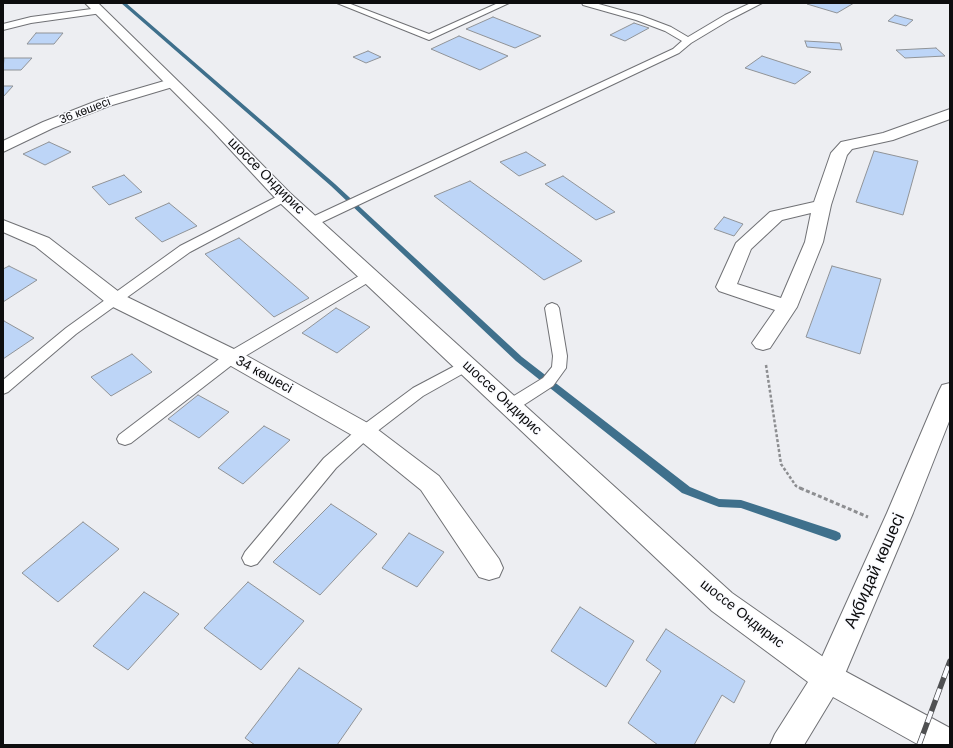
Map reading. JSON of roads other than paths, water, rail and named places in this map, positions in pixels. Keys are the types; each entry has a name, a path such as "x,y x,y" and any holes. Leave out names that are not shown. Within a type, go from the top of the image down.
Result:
{"street":[{"name":"шоссе Ондирис","path":"95,7 171,83 217,126 284,197 722,602 828,678 950,745"},
{"name":"36 көшесі","path":"3,147 48,125 104,103 171,83"},
{"path":"763,343 787,307 814,242 822,204 839,153 847,145 887,137 950,114"},
{"path":"787,307 726,287 743,246 776,216 822,204"},
{"name":"34 көшесі","path":"3,224 42,242 116,300 232,357 366,432 430,483 489,568"},
{"name":"Ақбидай көшесі","path":"786,745 828,678 950,391"}],"lane":[{"path":"341,3 429,36 505,3"},
{"path":"586,3 639,18 668,29 688,41"},
{"path":"312,222 676,51 688,41 728,17 758,3"},
{"path":"3,27 95,7"},
{"path":"3,388 71,331 185,249 284,197"},
{"path":"125,439 232,357 369,276"},
{"path":"510,406 548,382 559,368 560,356 552,308"},
{"path":"251,558 330,462 418,392 466,366"}],"waterway":[{"path":"123,3 333,185 519,359 686,490 719,503 741,504 836,536"}],"railway":[{"path":"919,745 950,661"}]}
